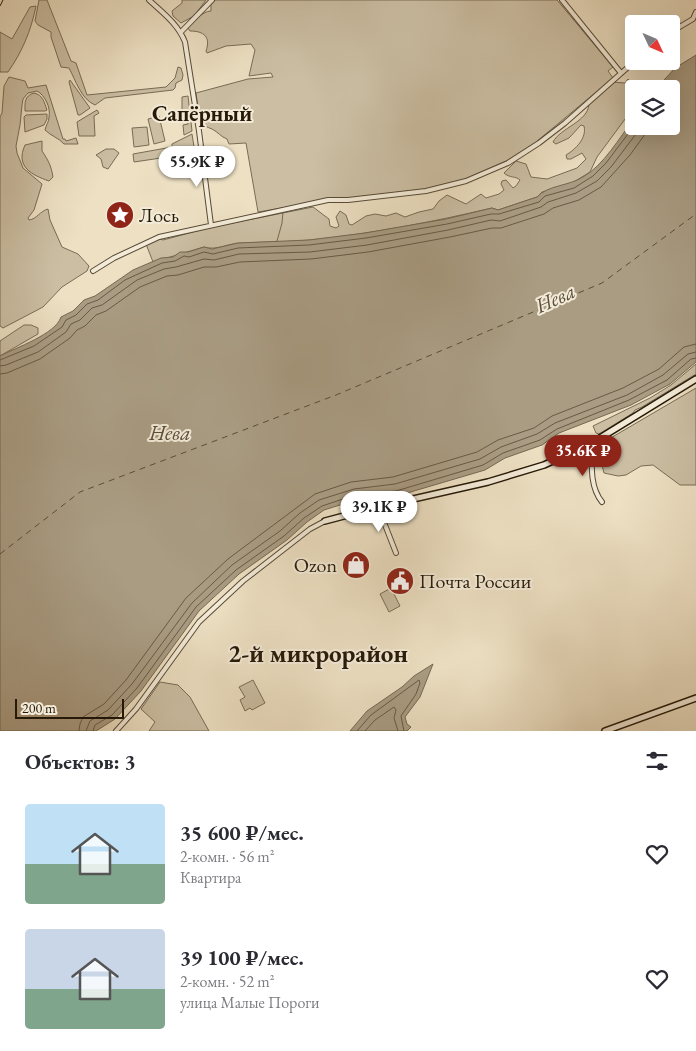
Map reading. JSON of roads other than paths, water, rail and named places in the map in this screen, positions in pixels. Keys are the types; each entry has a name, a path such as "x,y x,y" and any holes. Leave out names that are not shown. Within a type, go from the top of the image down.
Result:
{"street":[{"path":"149,0 182,32 187,50 211,225"},
{"path":"182,32 212,0"},
{"path":"562,0 621,73"},
{"path":"680,27 694,19 696,12"},
{"path":"93,271 114,258 159,237 328,200 348,200 426,191 466,181 508,163 539,143 565,123 625,70"},
{"path":"116,731 136,709 199,622 243,581 310,529 325,522 378,507 488,482 544,465 592,443 696,380"},
{"path":"592,443 594,485 602,502"},
{"path":"378,507 396,553"},
{"path":"605,731 696,698"}],"water":[{"name":"Нева","path":"696,55 696,362 670,384 631,405 559,433 542,445 505,458 485,470 397,496 356,500 324,510 287,540 239,574 199,611 141,691 115,719 96,731 0,731 0,356 43,335 58,323 61,317 73,311 84,300 95,296 133,270 161,258 173,257 180,252 188,252 204,247 212,249 238,243 309,240 365,233 446,219 492,208 498,210 537,197 547,190 577,180 598,166 625,132 625,135 680,135 680,80 664,80 673,70 680,70 680,65"},
{"path":"433,664 420,697 405,717 407,724 411,727 407,731 350,731 367,711"}],"waterway":[{"path":"277,241 283,212"}],"railway":[{"path":"0,6 3,0"}],"place":[{"name":"Лось","path":"120,215"},
{"name":"Ozon","path":"356,565"},
{"name":"Почта России","path":"400,581"}],"district":[{"name":"Сапёрный","path":"202,113"},
{"name":"2-й микрорайон","path":"318,653"}]}
